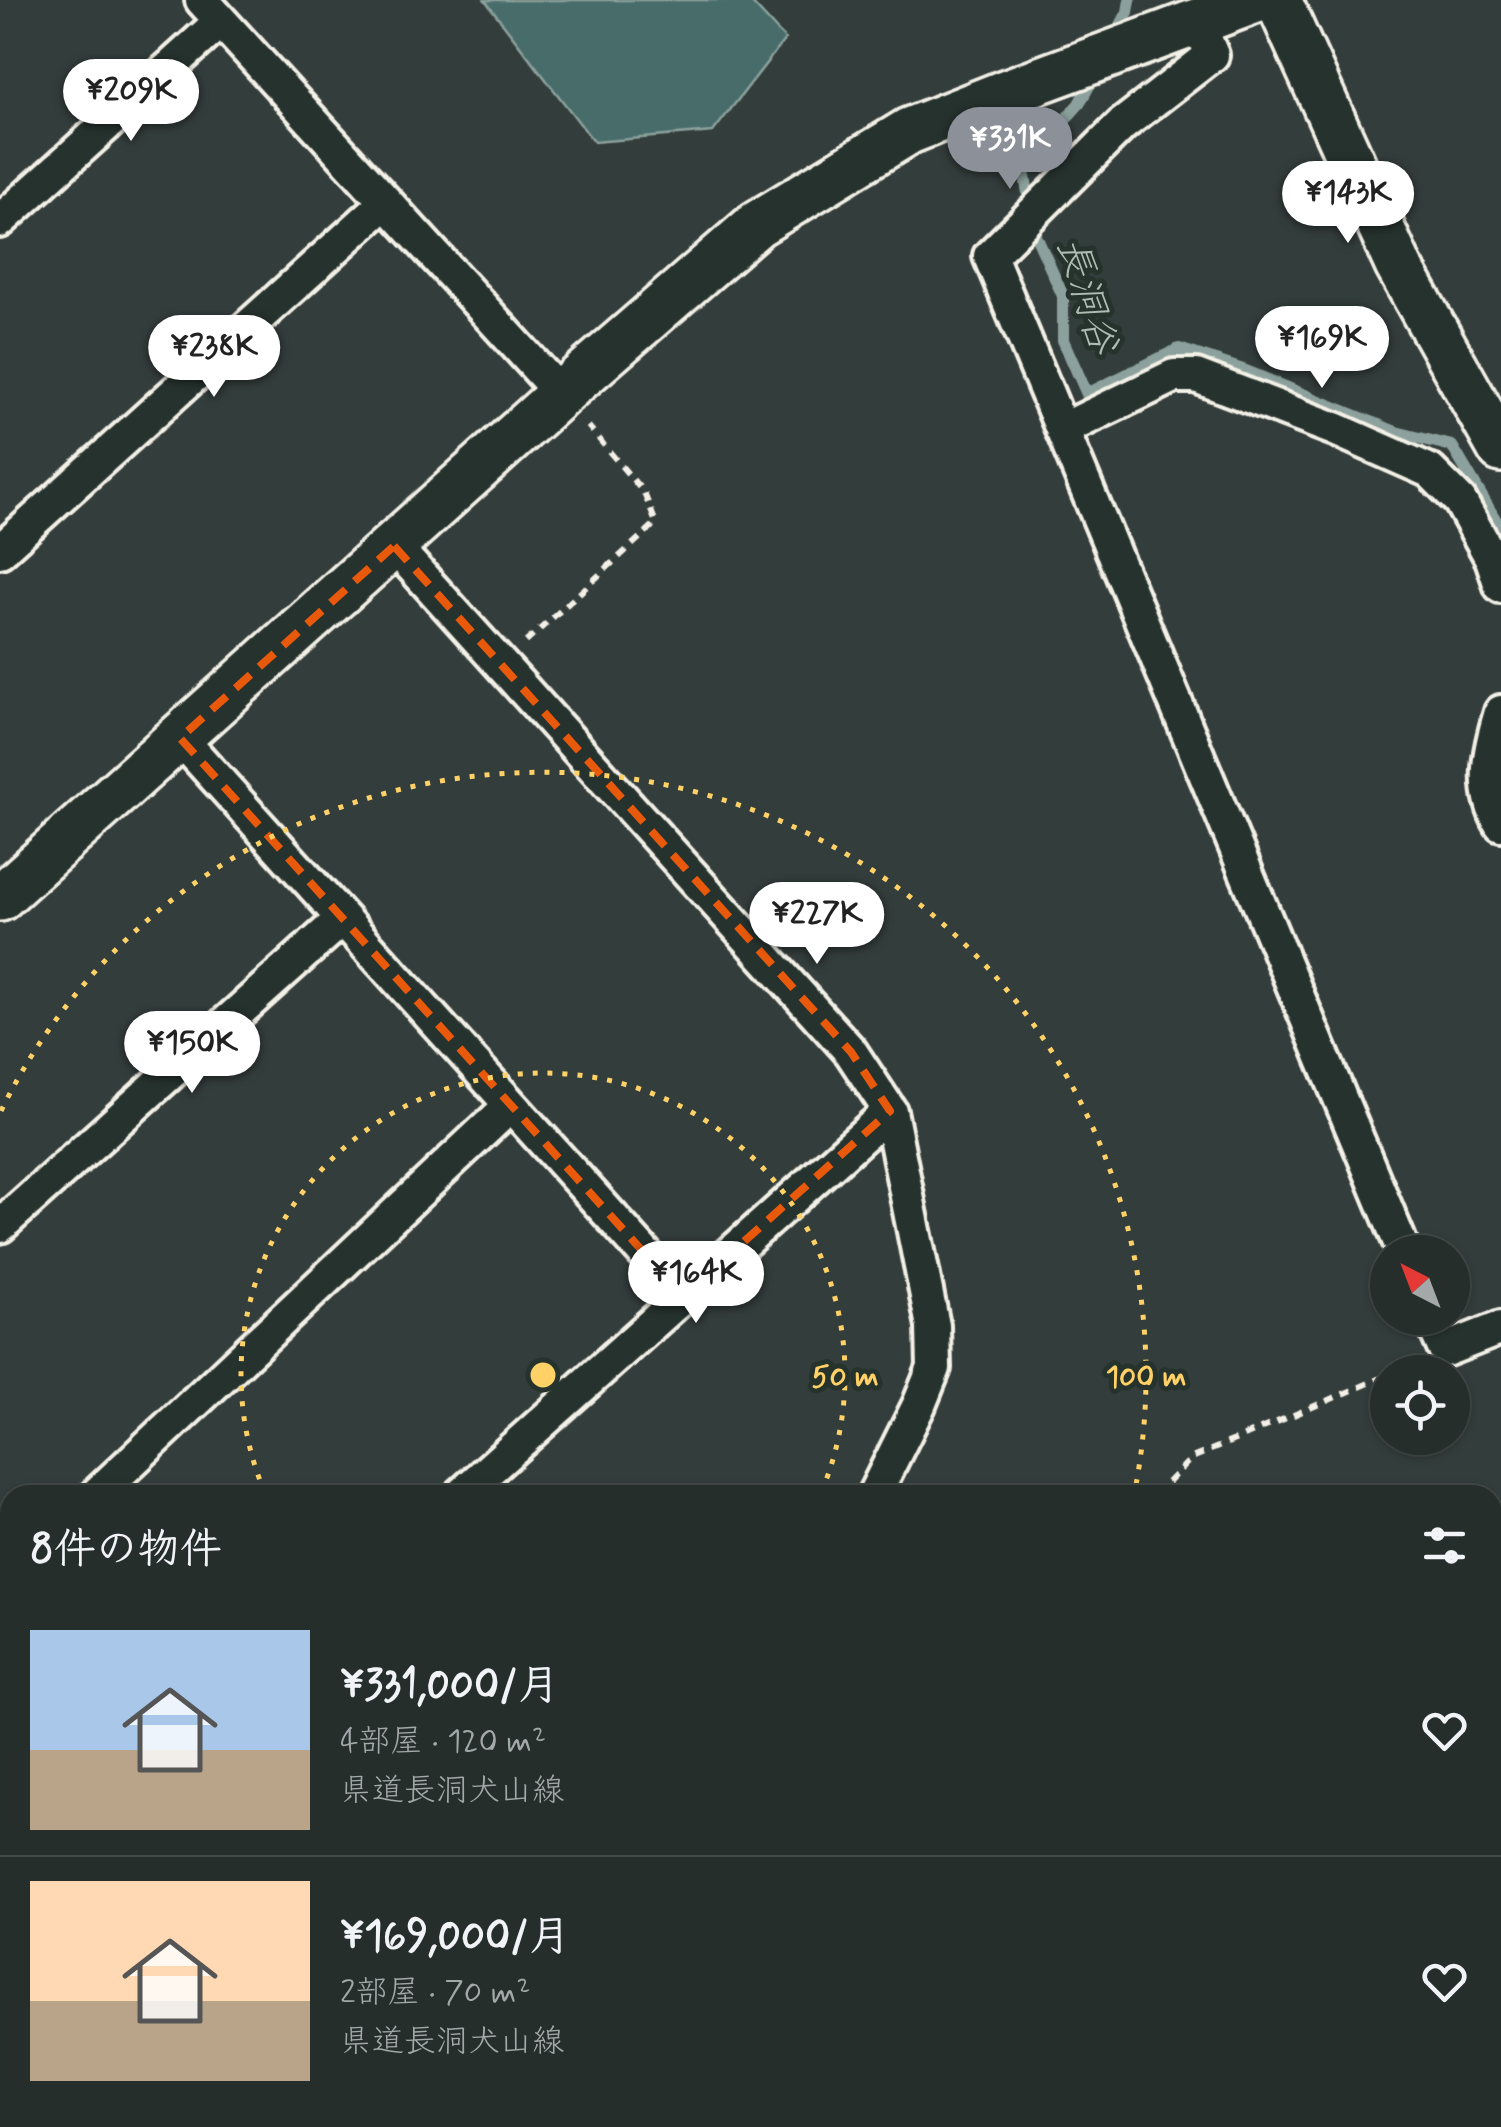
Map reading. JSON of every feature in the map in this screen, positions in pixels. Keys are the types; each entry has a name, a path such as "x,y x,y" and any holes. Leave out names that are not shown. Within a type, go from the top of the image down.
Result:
{"street":[{"path":"0,898 561,394 757,224 909,131 1256,0"},
{"path":"1278,0 1398,265 1501,449"},
{"path":"0,220 211,10 561,394"},
{"path":"1198,22 1212,55 1123,124 990,256 1397,1235"},
{"path":"0,551 386,202"},
{"path":"1062,430 1174,376 1196,376 1430,470 1460,501 1492,559 1501,586"},
{"path":"394,546 851,1052 890,1111 933,1326 934,1368 879,1485"},
{"path":"1501,712 1489,754 1489,788 1501,824"},
{"path":"180,738 683,1296"},
{"path":"0,1226 342,919"},
{"path":"107,1485 510,1106"},
{"path":"473,1485 890,1111"},
{"path":"1439,1335 1445,1350 1501,1328"}],"path":[{"path":"501,665 656,524 644,493 561,394"},
{"path":"1165,1485 1192,1458 1370,1383"}],"highlighted area":[{"path":"394,546 851,1052 890,1111 683,1296 180,738"}],"water":[{"path":"485,0 749,0 785,39 713,132 594,142"}],"waterway":[{"name":"長洞谷","path":"1114,38 1130,0"},
{"name":"長洞谷","path":"1096,73 1079,104 1023,166 1036,236 1063,296 1063,340 1087,394 1179,349 1246,371 1396,432 1452,446 1501,529"}]}
